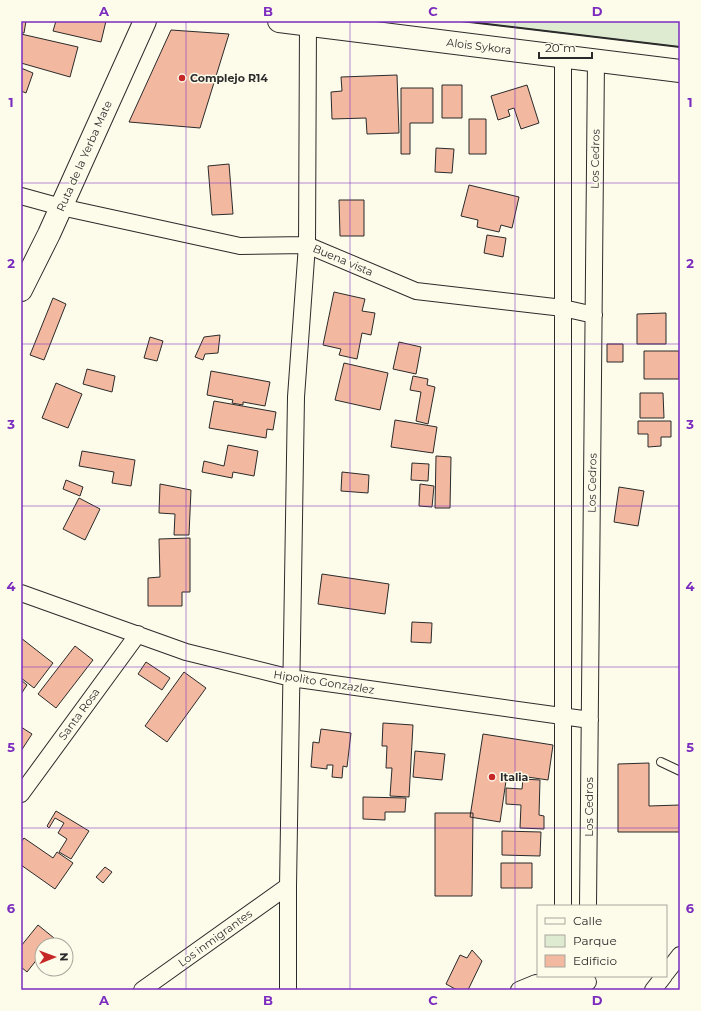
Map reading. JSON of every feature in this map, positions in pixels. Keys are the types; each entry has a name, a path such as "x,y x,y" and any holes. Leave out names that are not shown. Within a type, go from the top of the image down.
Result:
{"street":[{"name":"Ruta de la Yerba Mate","path":"21,290 61,207 145,21"},
{"name":"Alois Sykora","path":"279,21 680,71"},
{"path":"288,990 288,886 296,397 307,245 308,24"},
{"path":"563,57 563,905"},
{"name":"Los Cedros","path":"588,905 596,60"},
{"name":"Buena vista","path":"21,196 61,207 240,246 307,245 416,291 563,308 594,315"},
{"name":"Hipolito Gonzazlez","path":"21,593 186,652 291,678 590,720"},
{"name":"Santa Rosa","path":"21,794 138,634"},
{"name":"Los inmigrantes","path":"142,990 288,886"},
{"path":"667,972 680,954"},
{"path":"653,990 663,977"},
{"path":"519,990 536,983 588,983"}],"lane":[{"path":"661,762 680,771"}],"green space":[{"path":"461,21 680,21 680,47"}],"building":[{"path":"21,21 26,21 24,33 21,33"},
{"path":"56,21 106,21 101,42 53,31"},
{"name":"Complejo R14","path":"171,30 229,34 200,128 129,122"},
{"path":"21,34 78,47 70,77 21,63"},
{"path":"21,68 33,73 26,93 21,91"},
{"path":"397,75 399,133 367,134 366,118 332,119 331,92 342,91 341,77"},
{"path":"442,85 462,85 462,118 442,118"},
{"path":"527,85 539,123 521,129 514,108 508,110 510,116 498,120 491,96"},
{"path":"401,88 433,88 433,123 410,123 410,154 401,154"},
{"path":"469,119 486,119 486,154 469,154"},
{"path":"436,148 454,149 452,173 435,172"},
{"path":"229,164 233,214 212,215 208,166"},
{"path":"469,185 519,197 512,228 501,225 499,232 477,227 478,220 461,216"},
{"path":"339,200 364,200 364,236 340,236"},
{"path":"487,235 506,238 503,257 484,253"},
{"path":"334,292 365,299 362,311 375,313 371,335 362,333 357,359 339,355 341,349 323,345"},
{"path":"53,298 66,304 44,360 30,355"},
{"path":"666,313 666,344 637,344 637,314"},
{"path":"220,335 218,353 205,354 203,360 195,357 204,337"},
{"path":"150,337 163,341 157,361 144,358"},
{"path":"399,342 421,347 416,374 393,369"},
{"path":"607,344 623,344 623,362 607,362"},
{"path":"644,351 679,351 679,379 644,379"},
{"path":"344,363 388,373 380,410 335,400"},
{"path":"87,369 115,376 112,392 83,384"},
{"path":"211,371 270,382 265,406 243,402 243,405 232,403 233,400 207,395"},
{"path":"413,376 428,379 427,385 435,387 428,424 416,421 421,392 410,390"},
{"path":"56,383 82,394 68,428 42,418"},
{"path":"640,393 663,393 664,418 640,418"},
{"path":"214,401 276,412 273,430 267,429 266,438 209,428"},
{"path":"395,420 437,427 433,453 391,447"},
{"path":"638,421 671,421 671,437 661,437 661,446 648,447 648,434 638,434"},
{"path":"228,445 258,451 254,476 233,472 232,478 202,472 204,461 224,466"},
{"path":"82,451 135,460 131,486 112,483 114,472 79,466"},
{"path":"436,456 451,457 450,508 435,508"},
{"path":"412,463 429,464 428,481 411,480"},
{"path":"342,472 369,475 368,493 341,491"},
{"path":"66,480 83,487 80,496 63,489"},
{"path":"160,484 191,490 189,535 174,535 175,514 159,513"},
{"path":"420,484 434,486 432,507 419,506"},
{"path":"619,487 644,491 638,526 614,522"},
{"path":"79,498 100,509 85,540 63,529"},
{"path":"190,538 190,592 182,592 182,606 148,606 148,578 160,577 159,539"},
{"path":"322,574 389,584 385,614 318,604"},
{"path":"412,622 432,623 431,643 411,642"},
{"path":"21,638 53,663 34,688 21,678"},
{"path":"75,646 93,660 56,708 38,694"},
{"path":"146,662 170,678 162,690 138,674"},
{"path":"184,672 206,688 167,742 145,726"},
{"path":"21,680 27,685 21,694"},
{"path":"383,723 413,725 409,797 390,796 392,768 386,768 387,746 382,746"},
{"path":"21,727 32,734 21,751"},
{"path":"321,729 351,733 347,767 343,766 342,778 332,777 333,765 327,765 327,769 311,767 313,742 319,743"},
{"name":"Italia","path":"483,734 553,745 548,780 507,774 500,822 470,817"},
{"path":"415,751 445,754 442,780 413,777"},
{"path":"649,763 649,806 680,805 680,832 618,832 618,764"},
{"path":"523,779 540,780 539,815 544,816 544,829 520,828 521,805 506,804 506,788 522,789"},
{"path":"363,797 406,798 405,812 385,812 385,820 363,819"},
{"path":"56,811 89,831 71,859 59,852 67,839 58,833 64,823 55,818 49,828 47,826"},
{"path":"435,813 473,813 472,896 435,896"},
{"path":"502,831 541,832 540,856 502,855"},
{"path":"24,838 53,858 57,852 73,863 55,889 21,865 21,842"},
{"path":"501,863 532,863 532,888 501,888"},
{"path":"105,867 112,872 103,883 96,877"},
{"path":"38,925 53,937 34,937 34,963 27,972 21,967 21,946"},
{"path":"472,950 482,961 468,990 457,990 446,984 460,955 467,958"}],"wall":[{"path":"461,21 680,47"}],"place":[{"name":"Complejo R14","path":"182,78"},
{"name":"Italia","path":"492,777"}]}
